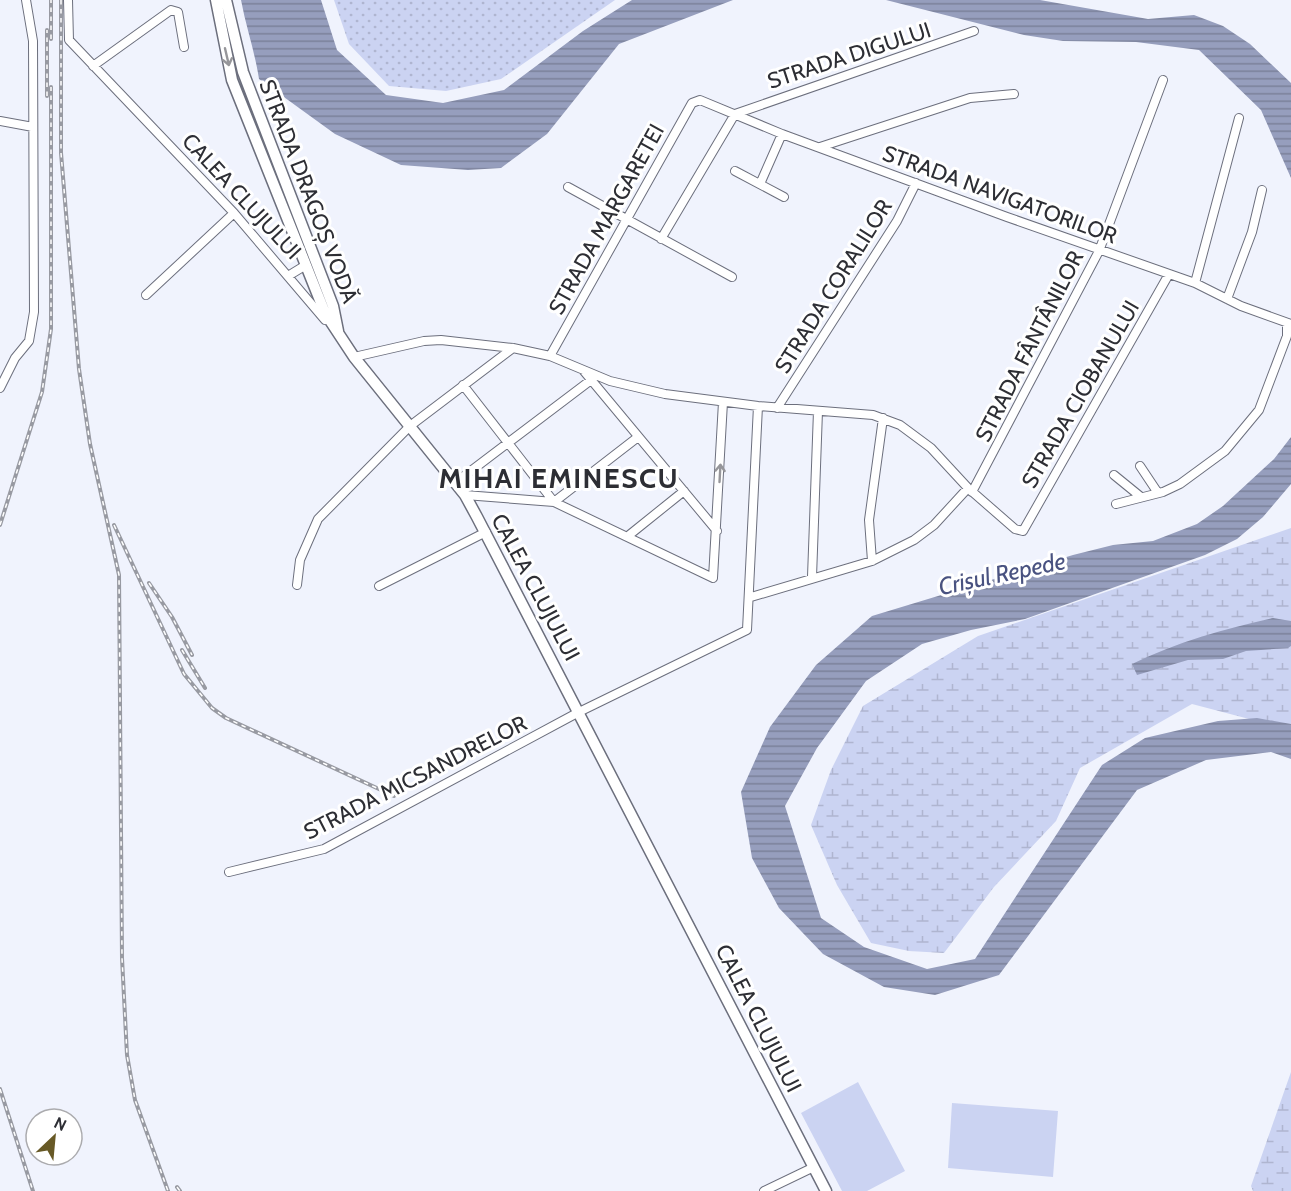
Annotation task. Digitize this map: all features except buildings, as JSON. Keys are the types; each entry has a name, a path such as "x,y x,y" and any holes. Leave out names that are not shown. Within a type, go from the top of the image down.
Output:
{"main road":[{"name":"STRADA DRAGOȘ VODĂ","path":"216,0 232,80 306,250 333,306 338,332"},
{"name":"STRADA DRAGOȘ VODĂ","path":"226,0 243,72 306,250 306,265 325,313 338,332"},
{"path":"306,265 312,264 315,267 326,300 333,306"},
{"name":"CALEA CLUJULUI","path":"338,332 354,357 465,495 826,1191"}],"street":[{"path":"0,388 4,372 29,341 34,312 33,41 26,0"},
{"name":"CALEA CLUJULUI","path":"68,0 69,40 234,213 338,332"},
{"path":"93,66 171,10 178,12 184,47"},
{"name":"STRADA DIGULUI","path":"735,114 974,31"},
{"name":"STRADA FÂNTÂNILOR","path":"751,597 872,561 914,540 970,490 1099,251 1163,80"},
{"path":"820,147 970,98 1014,94"},
{"name":"STRADA NAVIGATORILOR","path":"696,100 1099,251 1195,283 1227,299 1289,324"},
{"name":"STRADA MARGARETEI","path":"550,356 625,219 696,100"},
{"path":"661,239 735,114"},
{"path":"1195,283 1239,118"},
{"path":"0,121 33,127"},
{"path":"760,184 782,134"},
{"path":"735,171 784,197"},
{"name":"STRADA CORALILOR","path":"777,408 897,221 916,183"},
{"path":"568,187 732,277"},
{"path":"1227,299 1252,232 1262,190"},
{"path":"146,295 234,213"},
{"path":"288,276 306,265"},
{"name":"STRADA CIOBANULUI","path":"970,490 1015,529 1023,531 1169,274"},
{"path":"1116,504 1158,493 1180,484 1202,471 1225,451 1259,410 1287,336 1289,324"},
{"path":"354,357 424,340 441,339 513,348 550,356 610,381 640,389 758,406 861,413 900,425 931,448 970,490"},
{"path":"297,585 300,560 318,519 410,426 513,348"},
{"path":"581,368 717,531"},
{"path":"455,483 591,380"},
{"path":"463,385 554,502"},
{"path":"465,495 554,502 713,578 723,402"},
{"path":"751,597 758,406"},
{"path":"812,577 818,411"},
{"path":"872,561 869,520 883,418"},
{"path":"554,502 638,437"},
{"path":"1140,466 1158,493"},
{"path":"1114,475 1141,497"},
{"path":"628,536 684,491"},
{"path":"379,586 486,532"},
{"name":"STRADA MICSANDRELOR","path":"229,872 324,849 579,712 747,630 751,597"},
{"path":"764,1191 814,1167"}],"green space":[{"path":"334,0 615,0 501,79 446,91 389,86 349,44"},
{"path":"1291,528 1291,730 1192,704 1080,768 1056,821 994,887 944,953 909,951 871,943 837,885 811,825 831,770 863,706 978,636"},
{"path":"1291,1072 1291,1191 1253,1191 1251,1186"},
{"path":"858,1082 905,1171 867,1191 842,1191 801,1113"},
{"path":"952,1103 1058,1111 1053,1177 948,1168"}],"shaded area":[{"path":"241,0 321,0 337,50 386,95 443,103 504,90 583,31 632,0 733,0 619,44 547,134 501,168 468,170 401,165 335,134 259,79"},
{"path":"886,0 1040,0 1148,19 1194,15 1223,26 1250,44 1291,83 1291,178 1261,110 1199,50 1136,42 1063,41 1024,35"},
{"path":"1291,437 1291,484 1263,517 1237,539 1205,555 1025,619 971,630 922,644 866,681 817,748 785,806 821,918 864,947 927,969 975,959 1102,765 1145,738 1218,721 1257,718 1291,724 1291,759 1271,752 1206,760 1137,790 999,975 935,995 884,987 823,954 779,908 752,858 741,792 770,727 816,665 872,616 1073,555 1113,545 1153,541 1197,524 1223,506 1274,459"},
{"path":"1273,618 1291,621 1291,646 1288,648 1246,651 1223,659 1188,660 1137,675 1132,664 1201,637"}],"railway":[{"path":"51,0 51,39"},
{"path":"61,0 61,153 79,369 90,444 119,575 122,958 127,1055 135,1100 168,1191"},
{"path":"47,30 47,96"},
{"path":"0,525 42,392 51,329 51,87"},
{"path":"114,525 184,674 212,708 226,718 394,796"},
{"path":"149,583 172,617 192,655"},
{"path":"182,650 205,688"},
{"path":"0,1089 33,1191"},
{"path":"177,1187 180,1191"}],"district":[{"name":"MIHAI EMINESCU","path":"559,478"}],"water label":[{"name":"Crișul Repede","path":"1002,574"}]}
